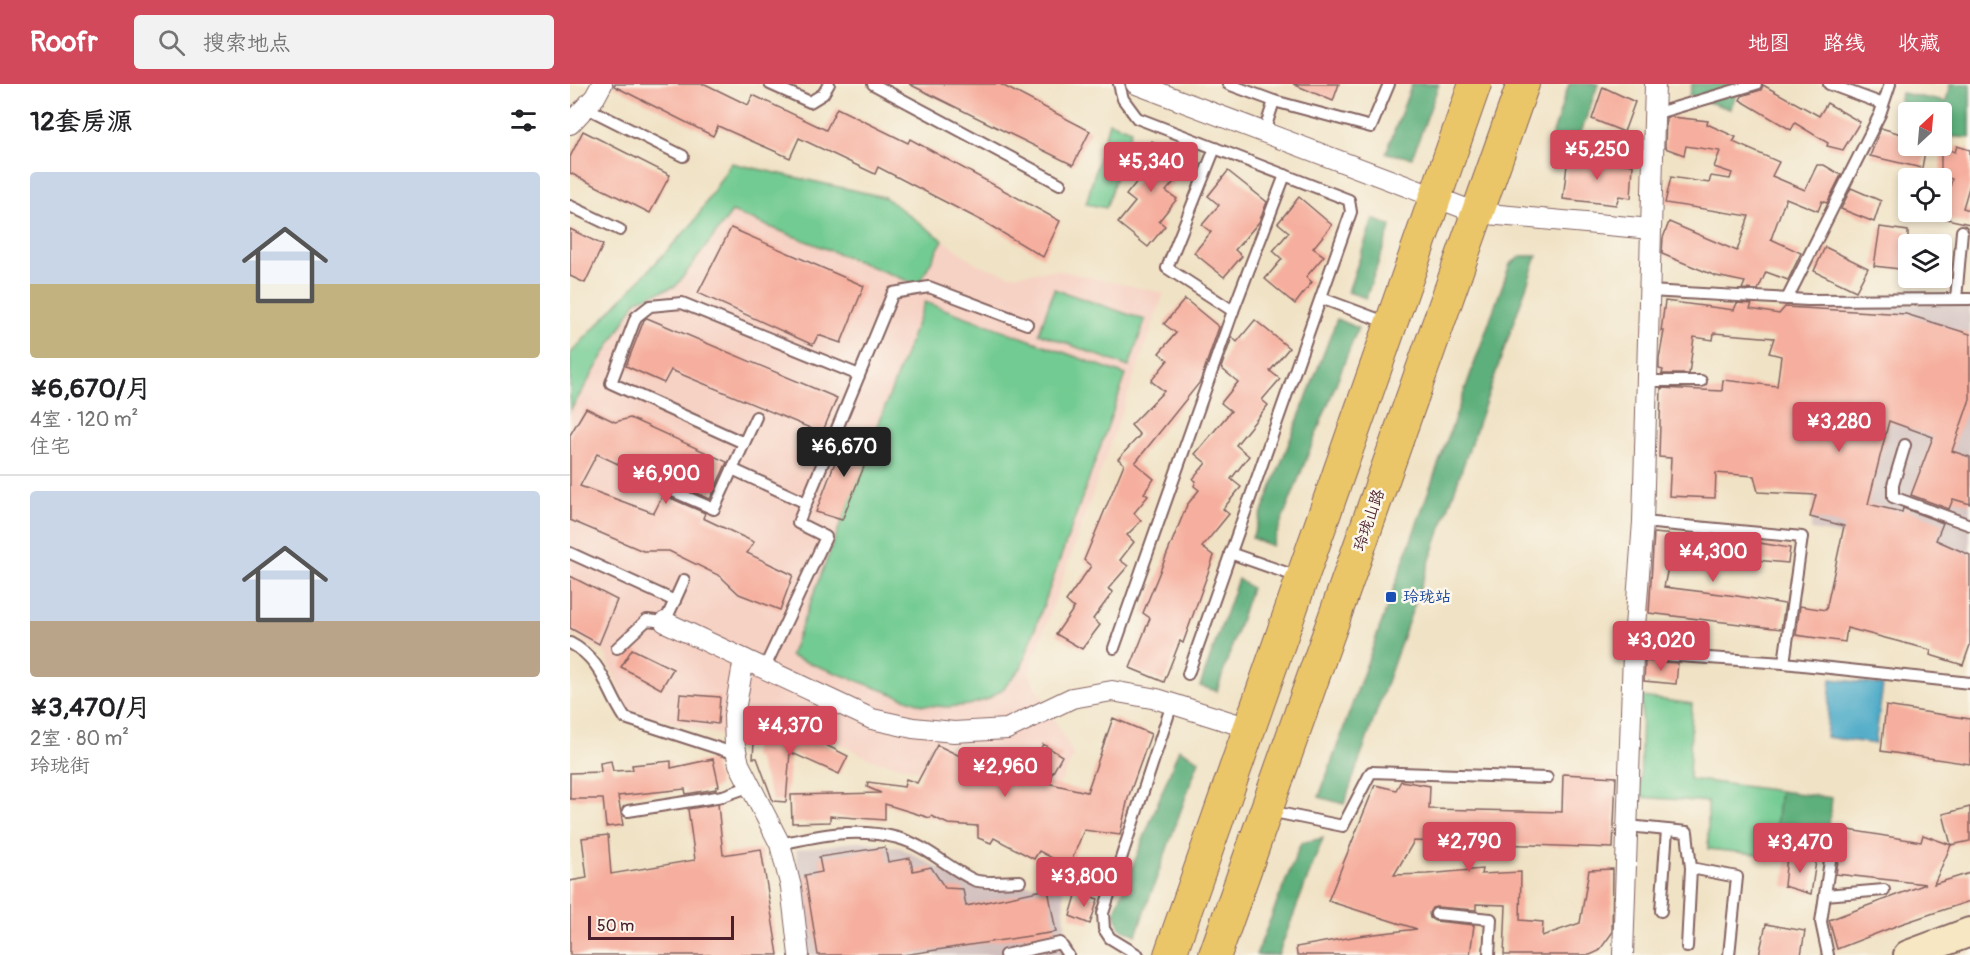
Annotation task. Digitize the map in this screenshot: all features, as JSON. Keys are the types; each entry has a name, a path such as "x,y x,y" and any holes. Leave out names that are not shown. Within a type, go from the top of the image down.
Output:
{"main road":[{"path":"1170,955 1475,84"},
{"name":"玲珑山路","path":"1215,955 1523,84"}],"street":[{"path":"570,124 602,84"},
{"path":"1136,84 1477,213 1651,229"},
{"path":"1623,955 1633,653 1643,522 1655,84"},
{"path":"665,622 872,719 913,728 954,732 1007,729 1071,698 1112,691 1157,699 1249,728"},
{"path":"744,659 734,716 736,754 780,844 791,887 799,955"},
{"path":"1908,955 1970,932"}],"lane":[{"path":"770,84 810,102 823,94 829,84"},
{"path":"873,84 1060,184"},
{"path":"1119,84 1123,99 1137,118 1349,200 1351,212 1188,674"},
{"path":"1228,84 1274,101 1371,127 1389,84"},
{"path":"1654,114 1756,84"},
{"path":"1829,84 1883,104"},
{"path":"1787,299 1883,104 1890,84"},
{"path":"1264,132 1274,101"},
{"path":"585,107 683,156"},
{"path":"1215,148 1167,268 1233,311"},
{"path":"1114,648 1233,311 1285,175"},
{"path":"570,206 620,230"},
{"path":"1956,299 1962,231"},
{"path":"764,669 826,537 798,523 893,293 929,287 1027,324"},
{"path":"1649,291 1787,299 1970,299"},
{"path":"1321,298 1391,324"},
{"path":"744,443 611,383 636,317 650,306 682,303 859,375"},
{"path":"1647,381 1701,381"},
{"path":"629,472 714,509 756,417"},
{"path":"1905,445 1893,484 1893,497 1970,525"},
{"path":"732,470 806,503"},
{"path":"1643,522 1802,537 1784,663"},
{"path":"570,553 675,601"},
{"path":"1230,553 1301,578"},
{"path":"616,648 647,620 665,622 684,580"},
{"path":"570,643 592,658 625,718 736,754"},
{"path":"1633,653 1784,663 1970,683"},
{"path":"1138,955 1110,938 1104,929 1103,913 1172,704"},
{"path":"1266,810 1343,826 1371,772 1547,778"},
{"path":"628,811 723,796 751,786"},
{"path":"1628,826 1687,832 1691,868 1687,947"},
{"path":"1661,911 1666,830"},
{"path":"780,844 832,833 862,832 899,839 918,847 976,881 1020,881"},
{"path":"1792,842 1832,847 1821,922 1827,955"},
{"path":"1691,868 1737,877 1729,955"},
{"path":"1825,895 1884,890"},
{"path":"1436,914 1491,919 1489,955"},
{"path":"1005,955 1060,943 1068,955"}],"shaded area":[{"path":"731,163 884,197 977,264 1010,275 1056,270 1164,293 1029,673 1074,756 1036,828 925,772 873,760 798,723 727,706 723,736 627,709 605,653 570,633 570,354 694,222"},
{"path":"1970,304 1970,593 1882,542 1811,530 1825,305"},
{"path":"860,841 901,848 972,886 1063,884 1066,955 807,955 796,850"}],"green space":[{"path":"1412,84 1439,84 1412,158 1386,153"},
{"path":"1569,84 1598,84 1577,144 1561,149 1549,145"},
{"path":"1692,84 1741,84 1730,109 1689,96"},
{"path":"1950,84 1970,84 1970,138 1952,137 1952,102 1946,102"},
{"path":"1901,93 1946,102 1899,102"},
{"path":"1109,122 1131,130 1106,208 1086,204"},
{"path":"731,163 884,197 943,240 918,285 732,212 676,286 637,300 570,411 570,354 694,222"},
{"path":"1373,219 1391,226 1366,298 1348,292"},
{"path":"1522,256 1537,256 1344,804 1319,797 1510,264"},
{"path":"1054,289 1145,320 1129,367 1039,333"},
{"path":"925,302 1126,375 1021,668 1004,688 988,699 969,705 948,707 923,705 790,656"},
{"path":"1337,319 1358,328 1272,546 1252,538"},
{"path":"1238,579 1251,588 1217,691 1200,686"},
{"path":"1642,697 1692,704 1689,779 1780,791 1774,856 1708,849 1708,802 1640,797"},
{"path":"1179,749 1199,760 1136,935 1119,927 1115,911"},
{"path":"1780,791 1832,798 1828,834 1776,827"},
{"path":"1323,838 1278,955 1256,955 1301,843"}],"water":[{"path":"1831,679 1883,685 1875,744 1826,737"}],"building":[{"path":"614,84 705,84 748,105 753,95 826,130 837,108 908,143 910,139 1060,221 1043,257 986,223 878,167 875,174 799,138 790,158 718,126 713,136"},
{"path":"909,84 1000,84 1090,131 1073,165"},
{"path":"1293,84 1339,84 1333,101"},
{"path":"1763,85 1819,116 1827,103 1860,122 1843,150 1827,146 1828,143 1795,123 1791,130 1740,100 1742,96 1761,90"},
{"path":"1603,87 1635,102 1624,132 1592,119"},
{"path":"1666,118 1708,121 1707,124 1736,137 1733,142 1779,162 1772,176 1805,190 1817,165 1824,165 1841,175 1827,203 1822,201 1818,211 1786,198 1771,239 1801,253 1788,280 1766,272 1758,290 1742,289 1745,282 1716,276 1662,254 1663,238 1669,222 1737,251 1749,216 1665,203 1671,177 1709,183 1711,176 1730,179 1732,173 1714,167 1720,151 1686,146 1684,155 1665,148"},
{"path":"1881,128 1898,133 1898,156 1924,156 1922,168 1870,156"},
{"path":"583,131 670,175 650,213 570,173 570,157"},
{"path":"1152,141 1186,168 1166,191 1177,199 1159,221 1165,226 1148,247 1118,223 1135,202 1126,195 1142,175 1131,166"},
{"path":"1957,146 1970,150 1970,184 1963,208 1970,210 1970,224 1952,220 1952,168 1941,168 1941,156 1952,156 1952,151 1955,152"},
{"path":"1568,156 1633,165 1631,198 1619,196 1616,205 1563,199"},
{"path":"1228,171 1267,202 1259,222 1235,250 1242,256 1224,277 1194,253 1211,232 1202,225 1219,205 1208,196"},
{"path":"1851,188 1881,201 1874,222 1841,209"},
{"path":"1299,197 1332,225 1313,248 1324,256 1306,277 1312,282 1295,304 1265,279 1282,259 1273,251 1289,232 1278,223"},
{"path":"1880,227 1908,231 1908,234 1898,234 1898,269 1874,266"},
{"path":"731,228 864,286 841,343 818,335 813,345 698,293"},
{"path":"570,229 603,245 585,283 570,276"},
{"path":"1825,247 1868,268 1856,291 1814,271"},
{"path":"1185,299 1219,327 1200,382 1135,463 1154,479 1144,493 1148,496 1134,513 1141,521 1127,535 1134,542 1120,560 1128,566 1108,589 1113,592 1093,619 1100,625 1082,649 1056,634 1074,608 1066,601 1091,566 1084,560 1124,464 1118,459 1140,435 1131,425 1164,391 1151,381 1168,360 1159,353 1176,333 1164,324"},
{"path":"1665,301 1734,310 1737,303 1752,304 1750,309 1779,314 1785,307 1906,314 1970,334 1970,399 1952,451 1970,457 1970,504 1953,499 1949,509 1911,495 1933,437 1889,421 1868,504 1902,512 1903,508 1943,523 1936,540 1970,555 1970,645 1963,665 1930,655 1931,650 1847,628 1845,642 1796,635 1800,606 1826,610 1844,526 1810,517 1816,495 1758,492 1754,476 1716,473 1715,498 1669,496 1671,458 1659,457 1661,388 1722,391 1723,380 1777,386 1781,356 1769,353 1774,338 1714,333 1713,340 1694,337 1689,374 1662,374 1663,370 1659,369 1659,359 1664,331 1661,331"},
{"path":"647,318 837,398 822,433 671,370 664,383 626,366 644,320"},
{"path":"1255,320 1289,348 1270,371 1280,379 1262,400 1268,405 1236,445 1249,456 1231,479 1241,487 1223,509 1229,514 1202,547 1214,556 1183,643 1180,641 1164,682 1130,668 1150,618 1143,613 1187,505 1199,490 1194,486 1196,481 1193,479 1206,463 1195,454 1231,411 1221,403 1238,382 1221,368 1232,337 1237,342"},
{"path":"586,408 615,422 630,418 727,462 710,499 669,481 671,478 622,456 618,464 597,454 580,486 654,513 663,495 705,513 703,518 754,542 747,553 793,575 780,610 739,594 720,576 669,551 643,551 570,520 570,435"},
{"path":"845,436 873,445 842,520 816,512"},
{"path":"1654,533 1753,542 1790,548 1788,563 1735,558 1734,560 1671,552 1664,587 1785,604 1781,629 1649,613"},
{"path":"570,576 617,600 599,644 570,628"},
{"path":"632,649 673,669 661,689 621,667"},
{"path":"1645,661 1678,663 1676,684 1644,681"},
{"path":"680,694 720,697 718,724 678,719"},
{"path":"1886,706 1970,719 1970,764 1881,751"},
{"path":"1113,718 1151,734 1128,798 1120,835 1084,830 1069,867 1039,851 1034,859 994,838 991,843 978,838 978,826 948,824 931,816 930,818 885,804 885,820 830,816 830,822 792,823 791,795 881,793 867,787 868,782 904,787 906,779 917,783 937,745 1021,785 1043,744 1062,756 1047,783 1087,792"},
{"path":"755,728 802,733 848,756 839,774 790,752 786,802 773,801 757,758 753,758"},
{"path":"713,759 719,786 716,789 686,794 685,789 618,796 623,825 606,827 603,799 570,799 570,773 601,772 600,763 611,761 613,771 633,770 632,765 671,761 671,768"},
{"path":"1563,774 1616,777 1613,848 1414,841 1394,875 1482,869 1481,874 1521,872 1520,920 1543,922 1542,936 1580,923 1589,870 1613,869 1612,933 1599,951 1590,955 1504,955 1506,905 1476,904 1476,910 1436,907 1432,908 1429,913 1430,918 1435,921 1474,925 1470,955 1297,955 1296,947 1417,929 1328,901 1375,785 1396,790 1401,781 1430,786 1429,809 1562,812"},
{"path":"718,804 723,855 761,849 778,955 570,955 570,881 587,878 582,838 608,835 611,874 695,860 688,809"},
{"path":"1970,807 1970,841 1951,845 1943,814"},
{"path":"1843,829 1921,842 1923,835 1951,845 1934,884 1970,873 1970,901 1837,949 1829,920 1926,884 1836,874"},
{"path":"885,847 888,862 910,858 913,871 931,867 945,888 963,889 966,906 1048,889 1056,932 903,955 818,955 805,875 822,872 819,857"},
{"path":"1787,856 1816,861 1811,894 1784,886"},
{"path":"1077,892 1098,899 1090,924 1070,916"},
{"path":"1766,924 1805,931 1801,955 1759,955"}],"place":[{"name":"玲珑站","path":"1391,597"}]}
